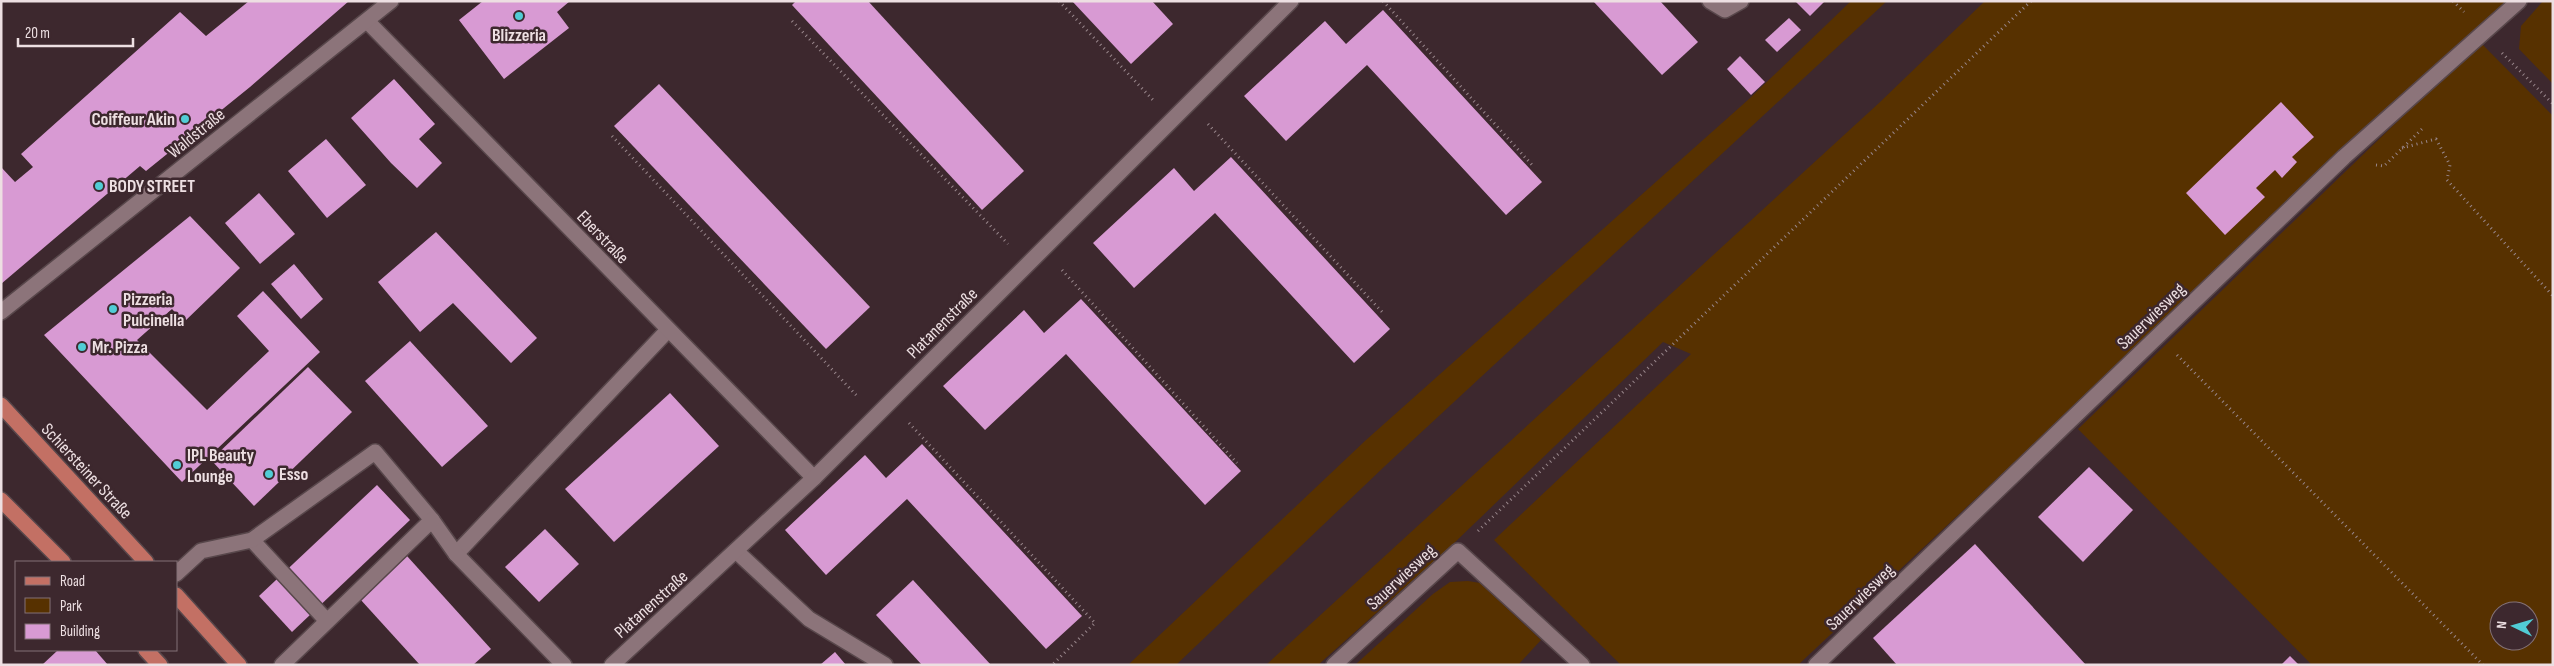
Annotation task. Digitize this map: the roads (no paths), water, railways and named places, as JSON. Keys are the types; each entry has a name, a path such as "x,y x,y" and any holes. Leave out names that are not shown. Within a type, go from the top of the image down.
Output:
{"main road":[{"name":"Schiersteiner Straße","path":"1,405 145,561"},
{"path":"1,500 62,561"},
{"path":"178,597 239,665"},
{"path":"147,651 160,665"}],"street":[{"name":"Waldstraße","path":"1,312 391,1"},
{"name":"Platanenstraße","path":"612,665 814,478 1291,1"},
{"path":"1710,1 1725,10 1742,1"},
{"name":"Sauerwiesweg","path":"1816,665 2344,157 2519,1"},
{"name":"Eberstraße","path":"367,21 814,478"},
{"path":"456,554 668,330"},
{"path":"178,572 201,551 252,540 375,452 432,520 456,554 564,665"},
{"path":"282,665 432,520"},
{"path":"252,540 327,621"},
{"name":"Sauerwiesweg","path":"1334,665 1458,550 1582,665"},
{"path":"736,551 809,619 885,665"}],"place":[{"name":"Blizzeria","path":"519,16"},
{"name":"Coiffeur Akin","path":"185,119"},
{"name":"BODY STREET","path":"99,186"},
{"name":"Pizzeria Pulcinella","path":"113,309"},
{"name":"Mr. Pizza","path":"82,347"},
{"name":"IPL Beauty Lounge","path":"177,465"},
{"name":"Esso","path":"269,474"}]}
